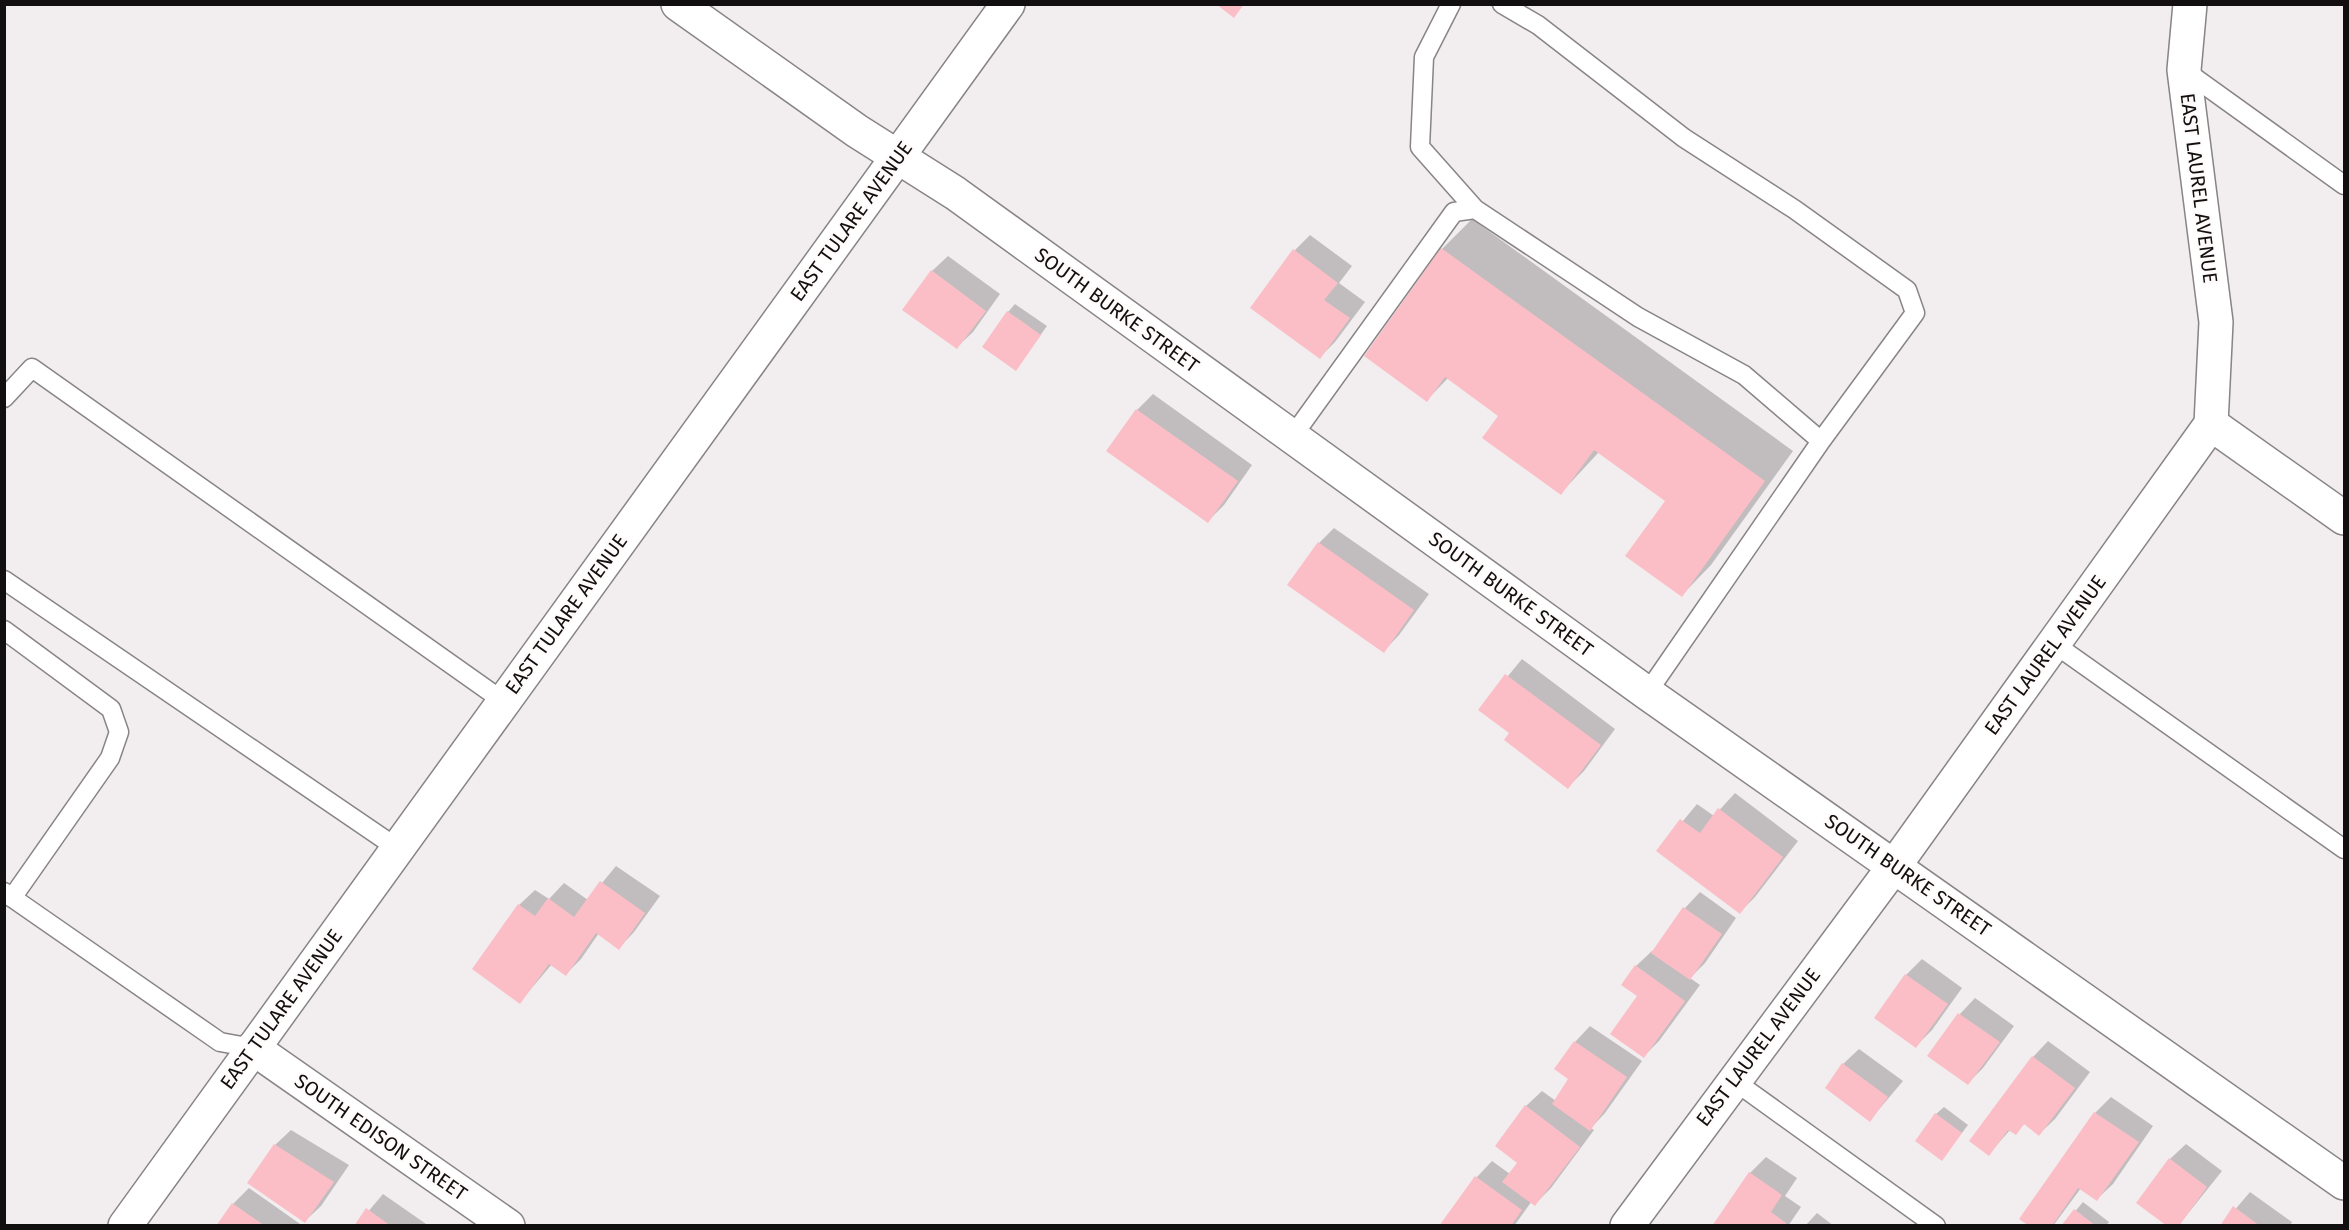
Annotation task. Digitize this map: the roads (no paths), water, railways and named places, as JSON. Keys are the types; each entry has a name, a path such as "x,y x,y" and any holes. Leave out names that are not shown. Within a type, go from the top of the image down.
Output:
{"street":[{"name":"SOUTH BURKE STREET","path":"678,4 857,132 955,193 1647,693 2344,1183"},
{"name":"EAST TULARE AVENUE","path":"125,1226 1008,4"},
{"name":"EAST LAUREL AVENUE","path":"1627,1226 1894,865 2211,424 2216,322 2184,70 2190,4"},
{"path":"2211,424 2344,518"},
{"name":"SOUTH EDISON STREET","path":"253,1048 508,1226"}],"lane":[{"path":"1451,4 1424,57 1420,147 1475,209 1638,317 1744,375 1821,441"},
{"path":"1502,4 1538,25 1684,138 1794,209 1907,290 1915,313 1821,441 1647,693"},
{"path":"2184,70 2344,185"},
{"path":"1292,437 1454,212 1475,209"},
{"path":"4,398 32,368 503,701"},
{"path":"4,580 397,848"},
{"path":"4,630 111,709 119,732 110,758 8,895 220,1042 253,1048"},
{"path":"2053,643 2344,849"},
{"path":"1733,1080 1936,1226"}]}
